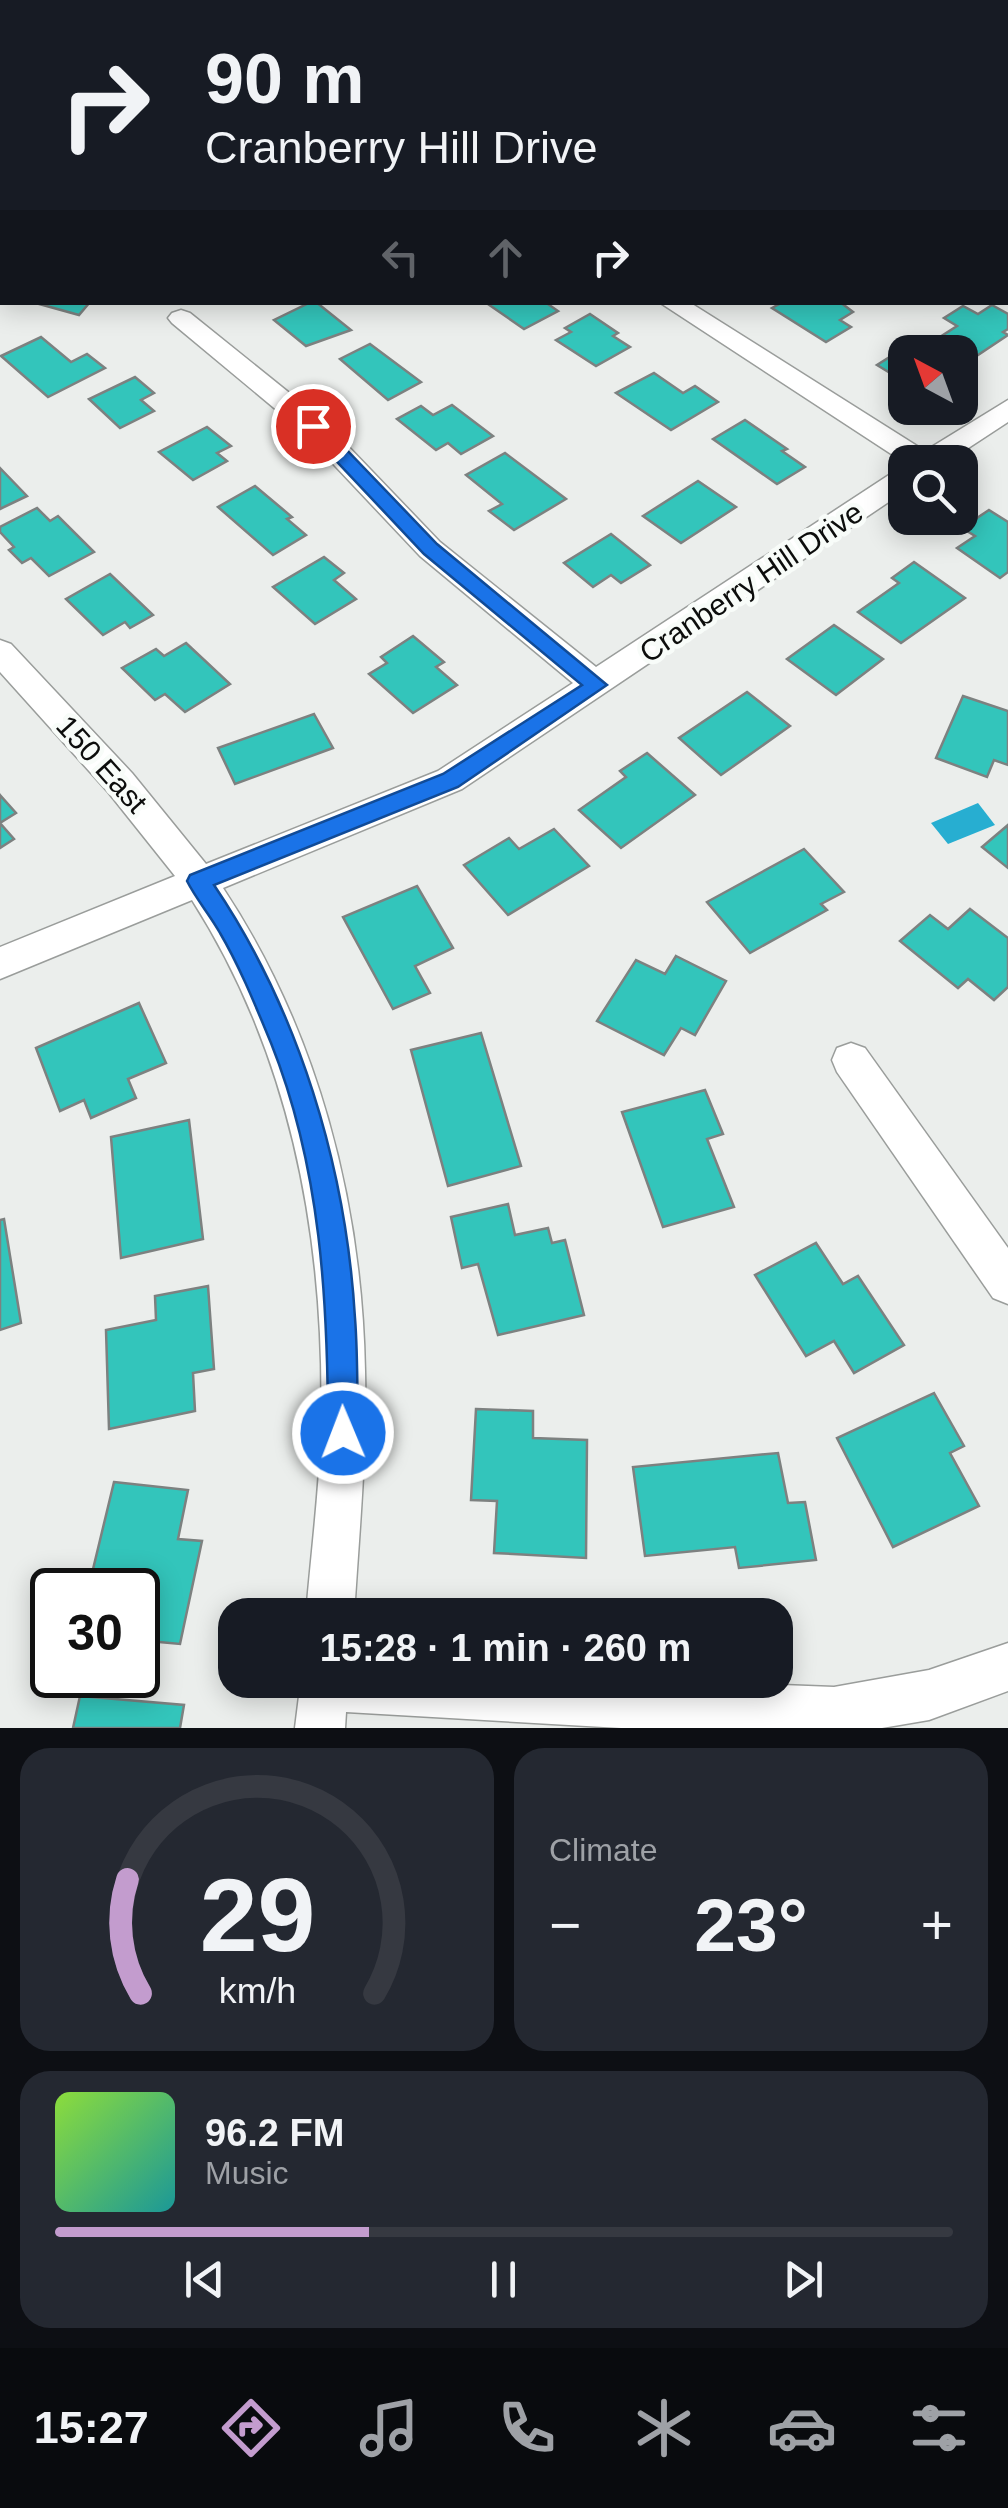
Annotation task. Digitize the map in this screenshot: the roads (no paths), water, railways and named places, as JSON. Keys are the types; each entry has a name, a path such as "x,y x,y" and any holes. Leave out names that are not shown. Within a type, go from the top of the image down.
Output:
{"street":[{"path":"676,305 899,445"},
{"path":"181,318 313,426 430,549 597,685"},
{"path":"952,445 1008,409"},
{"name":"Cranberry Hill Drive","path":"0,963 450,780 888,489"},
{"name":"150 East","path":"0,652 156,823 198,881 229,927 284,1045 309,1120 330,1211 342,1317 343,1433 331,1598"},
{"path":"851,1060 1008,1284"},
{"path":"323,1698 834,1712 929,1695 1008,1667"}],"water":[{"path":"978,803 995,825 948,844 931,823"}]}
